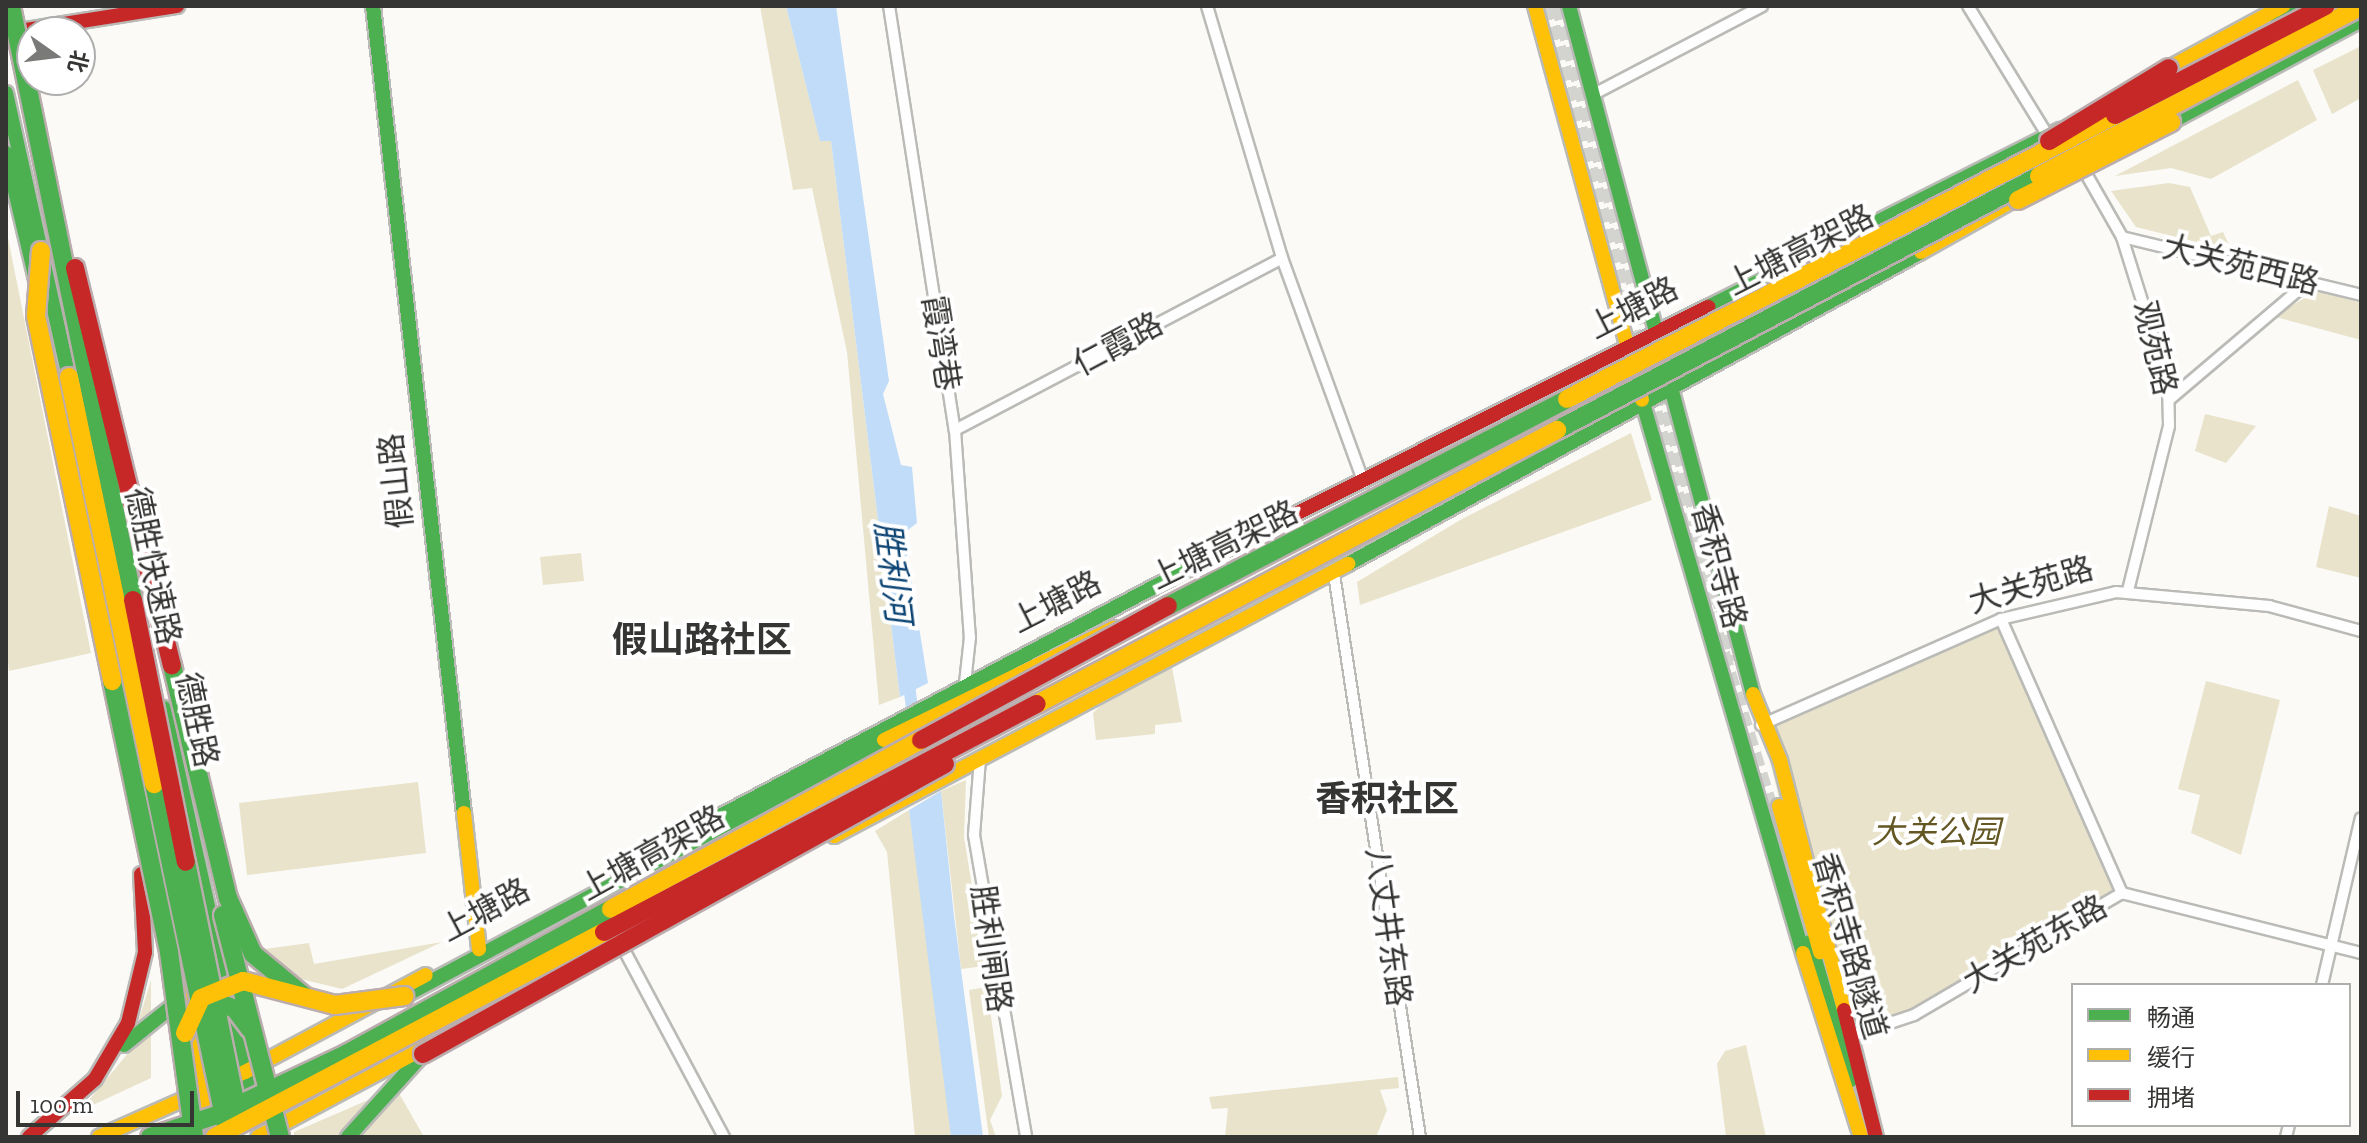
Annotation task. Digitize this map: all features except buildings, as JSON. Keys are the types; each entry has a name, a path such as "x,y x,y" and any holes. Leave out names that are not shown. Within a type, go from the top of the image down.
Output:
{"main road":[{"path":"19,6 15,28 177,6"},
{"name":"假山路","path":"373,6 479,949"},
{"name":"香积寺路","path":"1535,6 1734,736 1859,1099 1876,1137"},
{"name":"香积寺路","path":"1569,6 1761,725 1780,760 1854,1035 1861,1137"},
{"path":"1919,223 2146,80 2283,6"},
{"name":"上塘路","path":"99,1137 245,1072 479,949 965,683 1364,483 1656,328 2305,6"},
{"name":"上塘高架路","path":"150,1137 217,1115 346,1054 1154,613 1919,223 2325,6"},
{"name":"上塘高架路","path":"214,1137 2361,6"},
{"path":"1880,260 2063,180 2361,17"},
{"path":"258,1137 1334,574 1644,408 2080,163 2361,17"},
{"name":"德胜快速路","path":"6,93 228,1137"},
{"name":"德胜快速路","path":"34,96 82,374 243,1137"},
{"name":"德胜路","path":"38,96 258,1137"},
{"name":"德胜路","path":"6,153 214,1137"},
{"path":"51,192 280,1137"},
{"path":"41,251 36,316 169,952 180,1063 194,1137"},
{"path":"80,524 95,654 146,928 135,1000 95,1079"},
{"path":"135,537 157,600 238,929 269,974 304,996"},
{"path":"180,1063 193,1008 218,987 254,982 335,1005 404,996 867,748 1076,643 1154,613"},
{"path":"348,1137 366,1112 423,1054 477,1019 880,806 1150,643"},
{"name":"大关苑路","path":"1734,736 1761,725"},
{"name":"香积寺路隧道","path":"1775,806 1859,1099"},
{"path":"29,1137 95,1079 147,1020 194,997 235,1009 262,1053"},
{"path":"355,1137 366,1112"}],"street":[{"name":"霞湾巷","path":"889,6 955,430 970,637 965,683"},
{"path":"1207,6 1282,258 1364,483"},
{"path":"1592,95 1762,6"},
{"path":"1968,6 2048,136"},
{"name":"观苑路","path":"2080,163 2122,237 2170,399 2128,591"},
{"name":"大关苑西路","path":"2122,237 2361,295"},
{"name":"仁霞路","path":"955,430 1282,258"},
{"path":"2170,399 2309,281"},
{"name":"八丈井东路","path":"1334,574 1420,1137"},
{"name":"大关苑路","path":"1761,725 2001,619 2128,591 2269,606 2361,631"},
{"path":"2001,619 2122,893"},
{"name":"胜利闸路","path":"980,759 974,835 1026,1137"},
{"path":"2322,983 2361,818"},
{"name":"大关苑东路","path":"1854,1035 1914,1015 2122,893 2361,953"},
{"path":"622,946 724,1137"}],"green space":[{"path":"760,6 786,6 820,140 831,141 900,697 879,705 847,352 812,188 793,190"},
{"path":"2361,46 2361,98 2332,114 2313,70"},
{"path":"2298,80 2317,120 2211,179 2171,168 2115,176"},
{"path":"2169,183 2190,187 2211,236 2223,232 2232,251 2136,227 2111,191"},
{"path":"6,228 91,653 9,671 6,643"},
{"path":"2318,291 2361,303 2361,340 2272,316"},
{"path":"2205,414 2256,426 2226,463 2195,451"},
{"path":"1631,433 1652,500 1360,605 1357,582 1462,519"},
{"path":"2329,506 2361,516 2361,578 2316,567"},
{"path":"581,553 584,581 543,585 540,557"},
{"name":"大关公园","path":"2001,619 2122,893 1841,1049 1761,725"},
{"path":"1172,667 1182,722 1155,725 1155,734 1096,740 1093,713 1100,706"},
{"path":"2206,681 2280,700 2241,855 2191,833 2200,795 2178,789"},
{"path":"966,780 964,837 985,966 961,969 941,791"},
{"path":"418,782 426,853 247,875 239,803"},
{"path":"909,810 935,980 951,1137 915,1137 887,852 875,831"},
{"path":"442,942 342,989 284,975 265,949 309,943 314,964"},
{"path":"151,980 151,1078 80,1111 129,1052"},
{"path":"987,987 1002,1096 990,1120 996,1137 989,1137 969,990"},
{"path":"1746,1045 1766,1137 1726,1137 1717,1064 1725,1051"},
{"path":"1398,1077 1399,1088 1380,1090 1387,1110 1376,1137 1225,1137 1228,1108 1212,1109 1209,1097"},
{"path":"396,1088 424,1137 294,1137 294,1132"}],"water":[{"path":"786,6 836,6 889,381 883,394 901,465 912,467 917,523 904,533 928,683 900,697 831,141 820,141"},
{"path":"941,791 983,1137 951,1137 909,810"}],"waterway":[{"name":"胜利河","path":"908,676 913,717"}],"tunnel":[{"path":"1548,6 1698,573 1771,807"},
{"path":"1558,6 1735,660"}],"traffic: fast":[{"path":"11,6 133,600"},
{"path":"373,6 464,813"},
{"path":"1569,6 1753,694"},
{"path":"2278,21 2305,6"},
{"path":"2171,122 2361,20"},
{"path":"6,93 69,377"},
{"path":"1708,307 2060,130"},
{"path":"6,153 36,280"},
{"path":"1557,430 2039,176"},
{"path":"1348,564 1921,252"},
{"path":"1168,606 1567,399"},
{"path":"1642,400 1803,953"},
{"path":"707,823 1224,550"},
{"path":"172,665 228,898 253,954 304,996"},
{"path":"112,681 169,952 194,1137"},
{"path":"164,708 253,1111"},
{"path":"404,996 884,740"},
{"path":"154,784 225,1122"},
{"path":"186,862 238,1115"},
{"path":"150,1137 217,1115 346,1054 611,909"},
{"path":"223,915 280,1137"},
{"path":"1810,942 1850,1080"},
{"path":"204,997 235,1009 250,1029"},
{"path":"124,1045 180,1000"},
{"path":"348,1137 423,1054"}],"traffic: slow":[{"path":"1535,6 1642,400"},
{"path":"2169,68 2283,6"},
{"path":"2039,176 2361,6"},
{"path":"1567,399 2115,115"},
{"path":"2018,200 2171,122"},
{"path":"1921,252 2028,192"},
{"path":"41,251 36,316 112,681"},
{"path":"69,377 154,784"},
{"path":"1037,704 1557,430"},
{"path":"94,549 212,1137"},
{"path":"834,836 1348,564"},
{"path":"884,740 1114,628"},
{"path":"1753,694 1780,760 1844,1010"},
{"path":"611,909 921,740"},
{"path":"1779,806 1820,952"},
{"path":"464,813 479,949"},
{"path":"215,1137 604,932"},
{"path":"1803,953 1861,1137"},
{"path":"99,1137 245,1072 426,975"},
{"path":"185,1033 201,998 243,981 335,1005 404,996"},
{"path":"258,1137 426,1047"}],"traffic: jam":[{"path":"96,19 177,6"},
{"path":"2115,115 2325,6"},
{"path":"2049,141 2169,68"},
{"path":"75,268 172,665"},
{"path":"1224,550 1708,307"},
{"path":"133,600 186,862"},
{"path":"921,740 1168,606"},
{"path":"604,932 1037,704"},
{"path":"423,1054 945,764"},
{"path":"29,1137 95,1079 128,1023 145,952 141,874"},
{"path":"1844,1010 1876,1137"}],"district":[{"name":"假山路社区","path":"702,640"},
{"name":"香积社区","path":"1387,799"}]}
